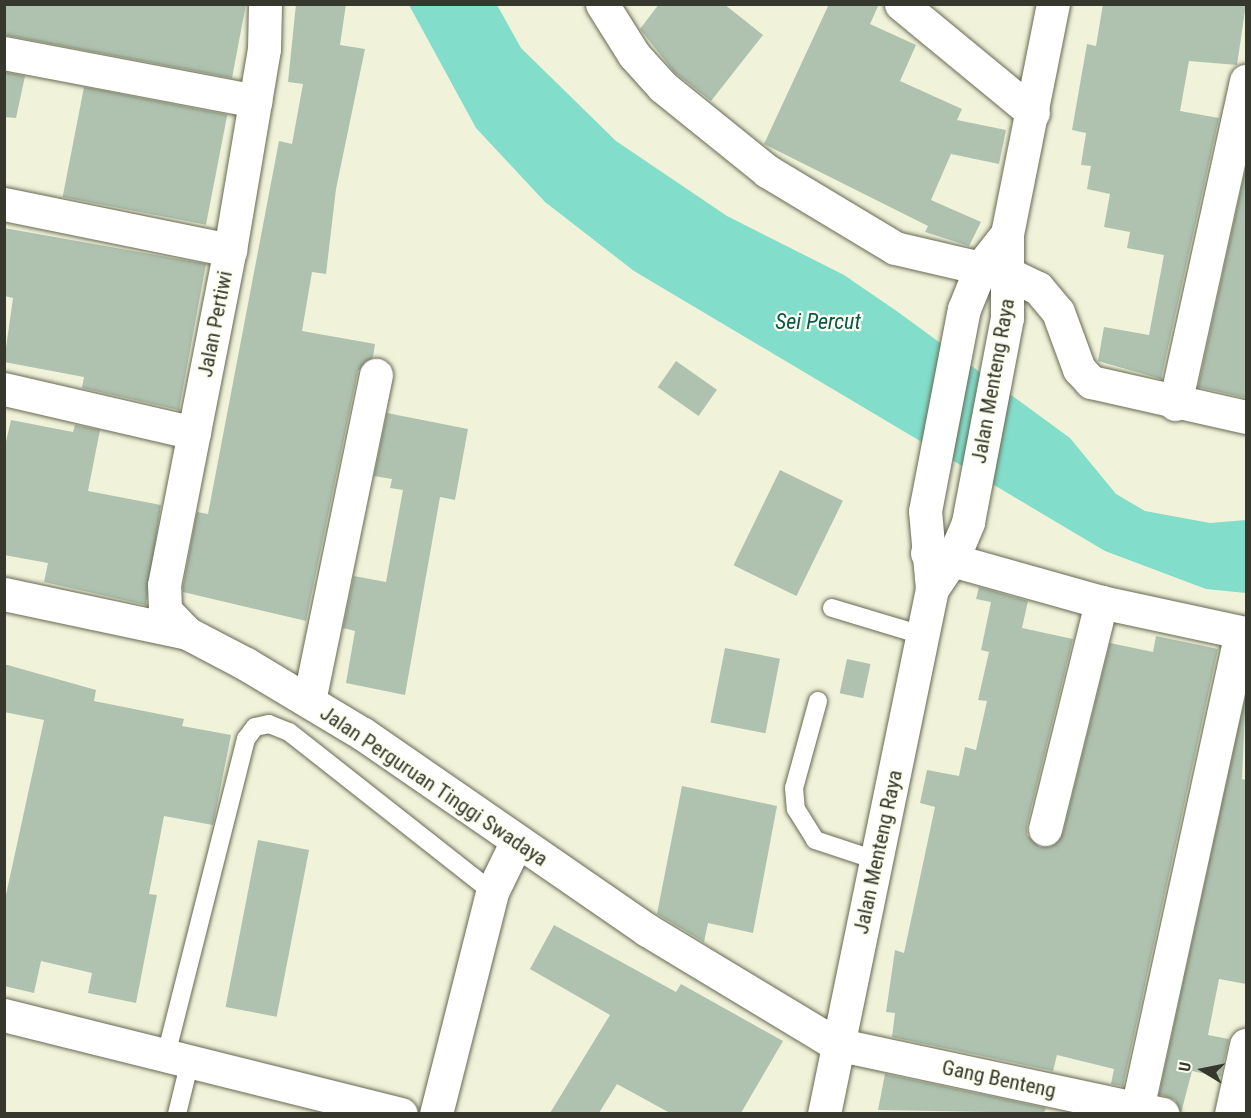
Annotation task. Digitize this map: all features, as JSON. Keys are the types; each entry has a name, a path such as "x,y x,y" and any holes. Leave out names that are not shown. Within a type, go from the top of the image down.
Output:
{"street":[{"name":"Jalan Pertiwi","path":"187,633 165,610 162,595 230,250 255,101 266,4"},
{"path":"602,4 634,56 663,87 767,171 895,248 996,271 1052,302 1079,369 1091,382 1175,404 1246,417"},
{"path":"901,4 1033,113"},
{"name":"Jalan Menteng Raya","path":"940,556 925,511 964,309 996,271 1007,234 1053,4"},
{"path":"4,53 255,101"},
{"path":"1175,404 1246,81"},
{"path":"4,204 230,250"},
{"name":"Jalan Menteng Raya","path":"824,1113 836,1044 878,861 922,635 940,556 968,522 1007,318 996,271"},
{"path":"309,701 376,375"},
{"path":"4,389 194,433"},
{"path":"940,556 1101,602 1243,634 1150,1111"},
{"name":"Jalan Perguruan Tinggi Swadaya","path":"4,594 187,633 309,701 516,843 836,1044"},
{"path":"1045,829 1101,602"},
{"path":"436,1113 492,892 516,843"},
{"path":"4,1015 401,1113"},
{"name":"Gang Benteng","path":"836,1044 1150,1111"},
{"path":"1231,1113 1246,1045"}],"lane":[{"path":"832,608 922,635"},
{"path":"818,701 794,788 796,809 815,840 878,861"},
{"path":"177,1113 178,1058 246,739 255,727 269,724 289,732 492,892"}],"water":[{"name":"Sei Percut","path":"409,5 497,5 521,48 616,141 727,216 844,275 898,312 1070,438 1116,494 1145,511 1210,523 1246,520 1246,593 1206,589 1105,551 634,271 545,202 476,128"}],"building":[{"path":"4,4 246,4 232,78 4,35"},
{"path":"296,4 346,4 340,45 365,49 336,189 326,274 312,272 302,331 375,344 373,357 358,371 306,621 183,592 197,512 208,514 279,141 292,144 303,84 288,82"},
{"path":"659,4 724,4 763,35 711,101 674,72 640,29"},
{"path":"829,4 879,4 870,24 916,45 900,81 962,109 957,120 1006,130 999,164 951,154 931,200 981,222 969,246 925,232 928,226 764,144"},
{"path":"1103,4 1246,4 1237,65 1189,61 1180,111 1219,118 1161,379 1098,361 1104,327 1149,335 1164,255 1127,248 1130,232 1104,227 1110,194 1087,189 1091,166 1081,165 1086,133 1072,130 1087,44 1096,46"},
{"path":"4,72 25,76 16,118 4,117"},
{"path":"84,87 227,115 206,225 63,197"},
{"path":"1246,166 1246,398 1198,387"},
{"path":"4,228 206,264 179,410 82,388 84,377 4,362 13,298 4,296"},
{"path":"676,361 717,390 699,416 658,387"},
{"path":"387,413 468,429 455,500 440,497 405,695 346,683 355,631 343,628 354,576 386,582 403,490 390,488 392,479 374,476"},
{"path":"11,420 73,432 75,425 100,430 88,491 161,505 146,605 44,582 48,563 4,555 4,450"},
{"path":"780,470 843,501 796,596 734,565"},
{"path":"979,587 1028,601 1022,628 1073,639 1027,825 1027,835 1040,847 1051,847 1063,833 1110,643 1153,652 1156,636 1218,649 1123,1086 1111,1084 1114,1069 1057,1055 1053,1071 892,1037 895,1013 886,1012 895,950 904,953 935,807 920,803 927,770 959,776 965,747 976,750 987,701 978,700 989,652 981,650 991,602 976,599"},
{"path":"725,648 780,659 765,733 710,723"},
{"path":"847,659 870,664 863,698 840,693"},
{"path":"4,664 96,690 94,701 184,719 182,726 231,735 213,825 164,816 149,894 157,895 136,1003 88,993 92,973 41,961 34,993 4,986 4,904 44,720 4,712"},
{"path":"1246,693 1242,779 1246,780 1246,984 1219,979 1208,1035 1229,1039 1220,1077 1192,1071 1181,1113 1175,1100 1159,1094"},
{"path":"682,786 777,806 753,933 708,923 704,942 657,914"},
{"path":"258,840 309,850 277,1017 226,1007"},
{"path":"554,925 676,992 681,984 783,1041 741,1113 670,1113 617,1084 599,1113 550,1113 610,1015 530,969"},
{"path":"885,1074 1046,1108 1044,1113 878,1110"}]}
